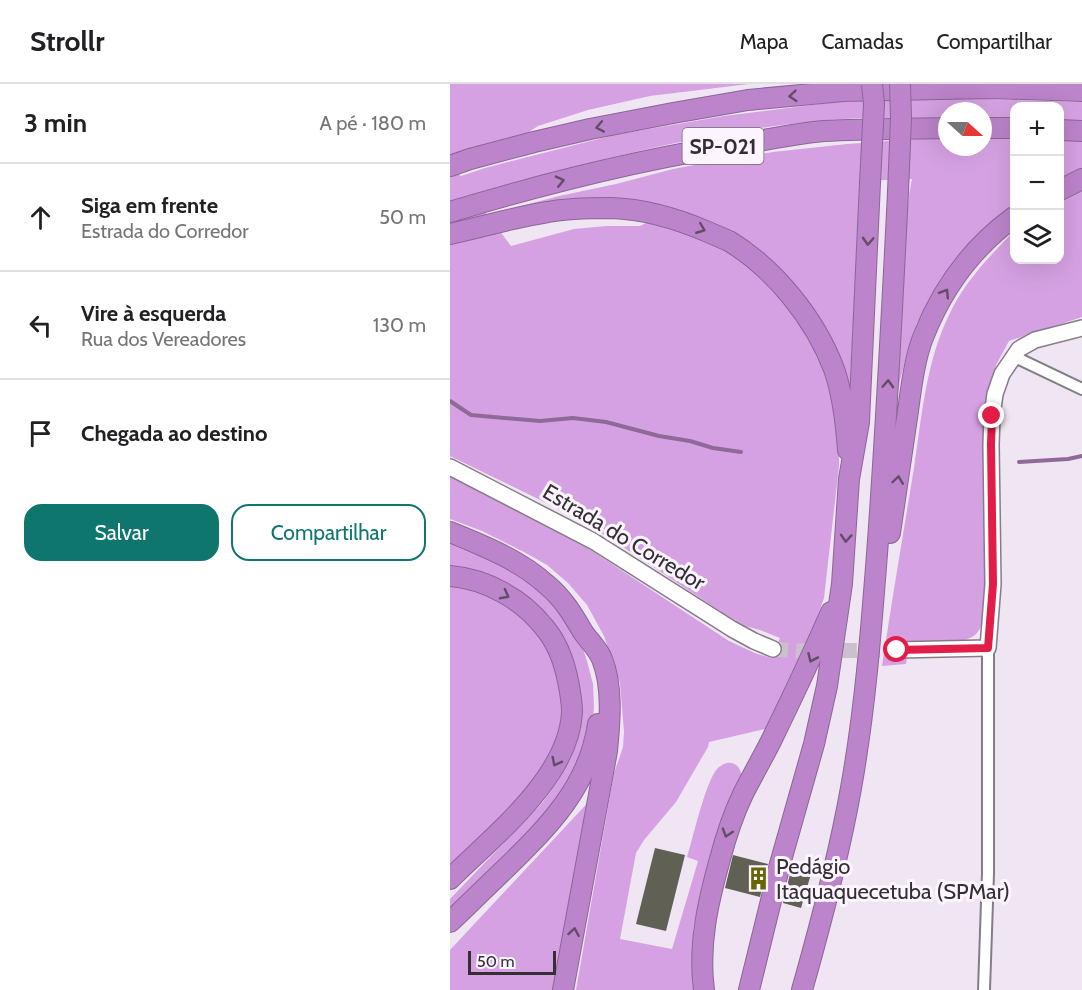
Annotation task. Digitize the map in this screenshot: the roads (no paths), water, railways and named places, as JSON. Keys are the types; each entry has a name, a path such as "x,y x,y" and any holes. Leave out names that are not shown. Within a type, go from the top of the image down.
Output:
{"highway":[{"path":"749,990 777,873 814,744 827,686 842,584 849,479 859,422 874,104 872,84"},
{"path":"804,990 852,786 868,662 885,443 898,192 900,84"},
{"path":"964,84 990,88"},
{"name":"SP-021","path":"450,166 590,129 748,100 843,91 990,88 1082,91"},
{"name":"SP-021","path":"450,212 503,196 620,167 716,147 822,132 938,128"},
{"path":"992,128 1010,128"},
{"path":"1064,130 1082,131"},
{"path":"1064,188 1082,179"},
{"path":"450,234 548,212 577,208 613,208 670,218 728,241 775,279 796,302 810,321 822,344 834,369 842,397 849,479"},
{"path":"868,662 878,627 913,380 922,337 960,268 1010,221"},
{"path":"450,532 494,550 529,570 548,585 574,616 601,657 607,675 609,699 607,751 563,990"},
{"path":"450,576 470,579 497,590 523,605 537,618 557,646 565,668 572,713 567,735 548,778 525,805 450,879"},
{"path":"704,990 702,950 704,923 729,825 809,663 842,584"},
{"path":"450,922 536,839 573,794 582,775 593,749 598,725 599,701 596,670 584,633"}],"street":[{"path":"984,990 988,873 988,648 993,584 991,444 995,394 1002,374 1019,349 1028,343 1082,328"},
{"path":"1013,356 1082,389"},
{"name":"Estrada do Corredor","path":"450,466 593,541 732,629 773,649"},
{"path":"897,650 988,648"}],"waterway":[{"path":"450,401 471,415 540,421 573,418 606,422 659,436 741,452"},
{"path":"1019,462 1082,456"}],"tunnel":[{"path":"773,649 797,651 897,650"}],"place":[{"name":"Pedágio Itaquaquecetuba (SPMar)","path":"758,879"}]}
